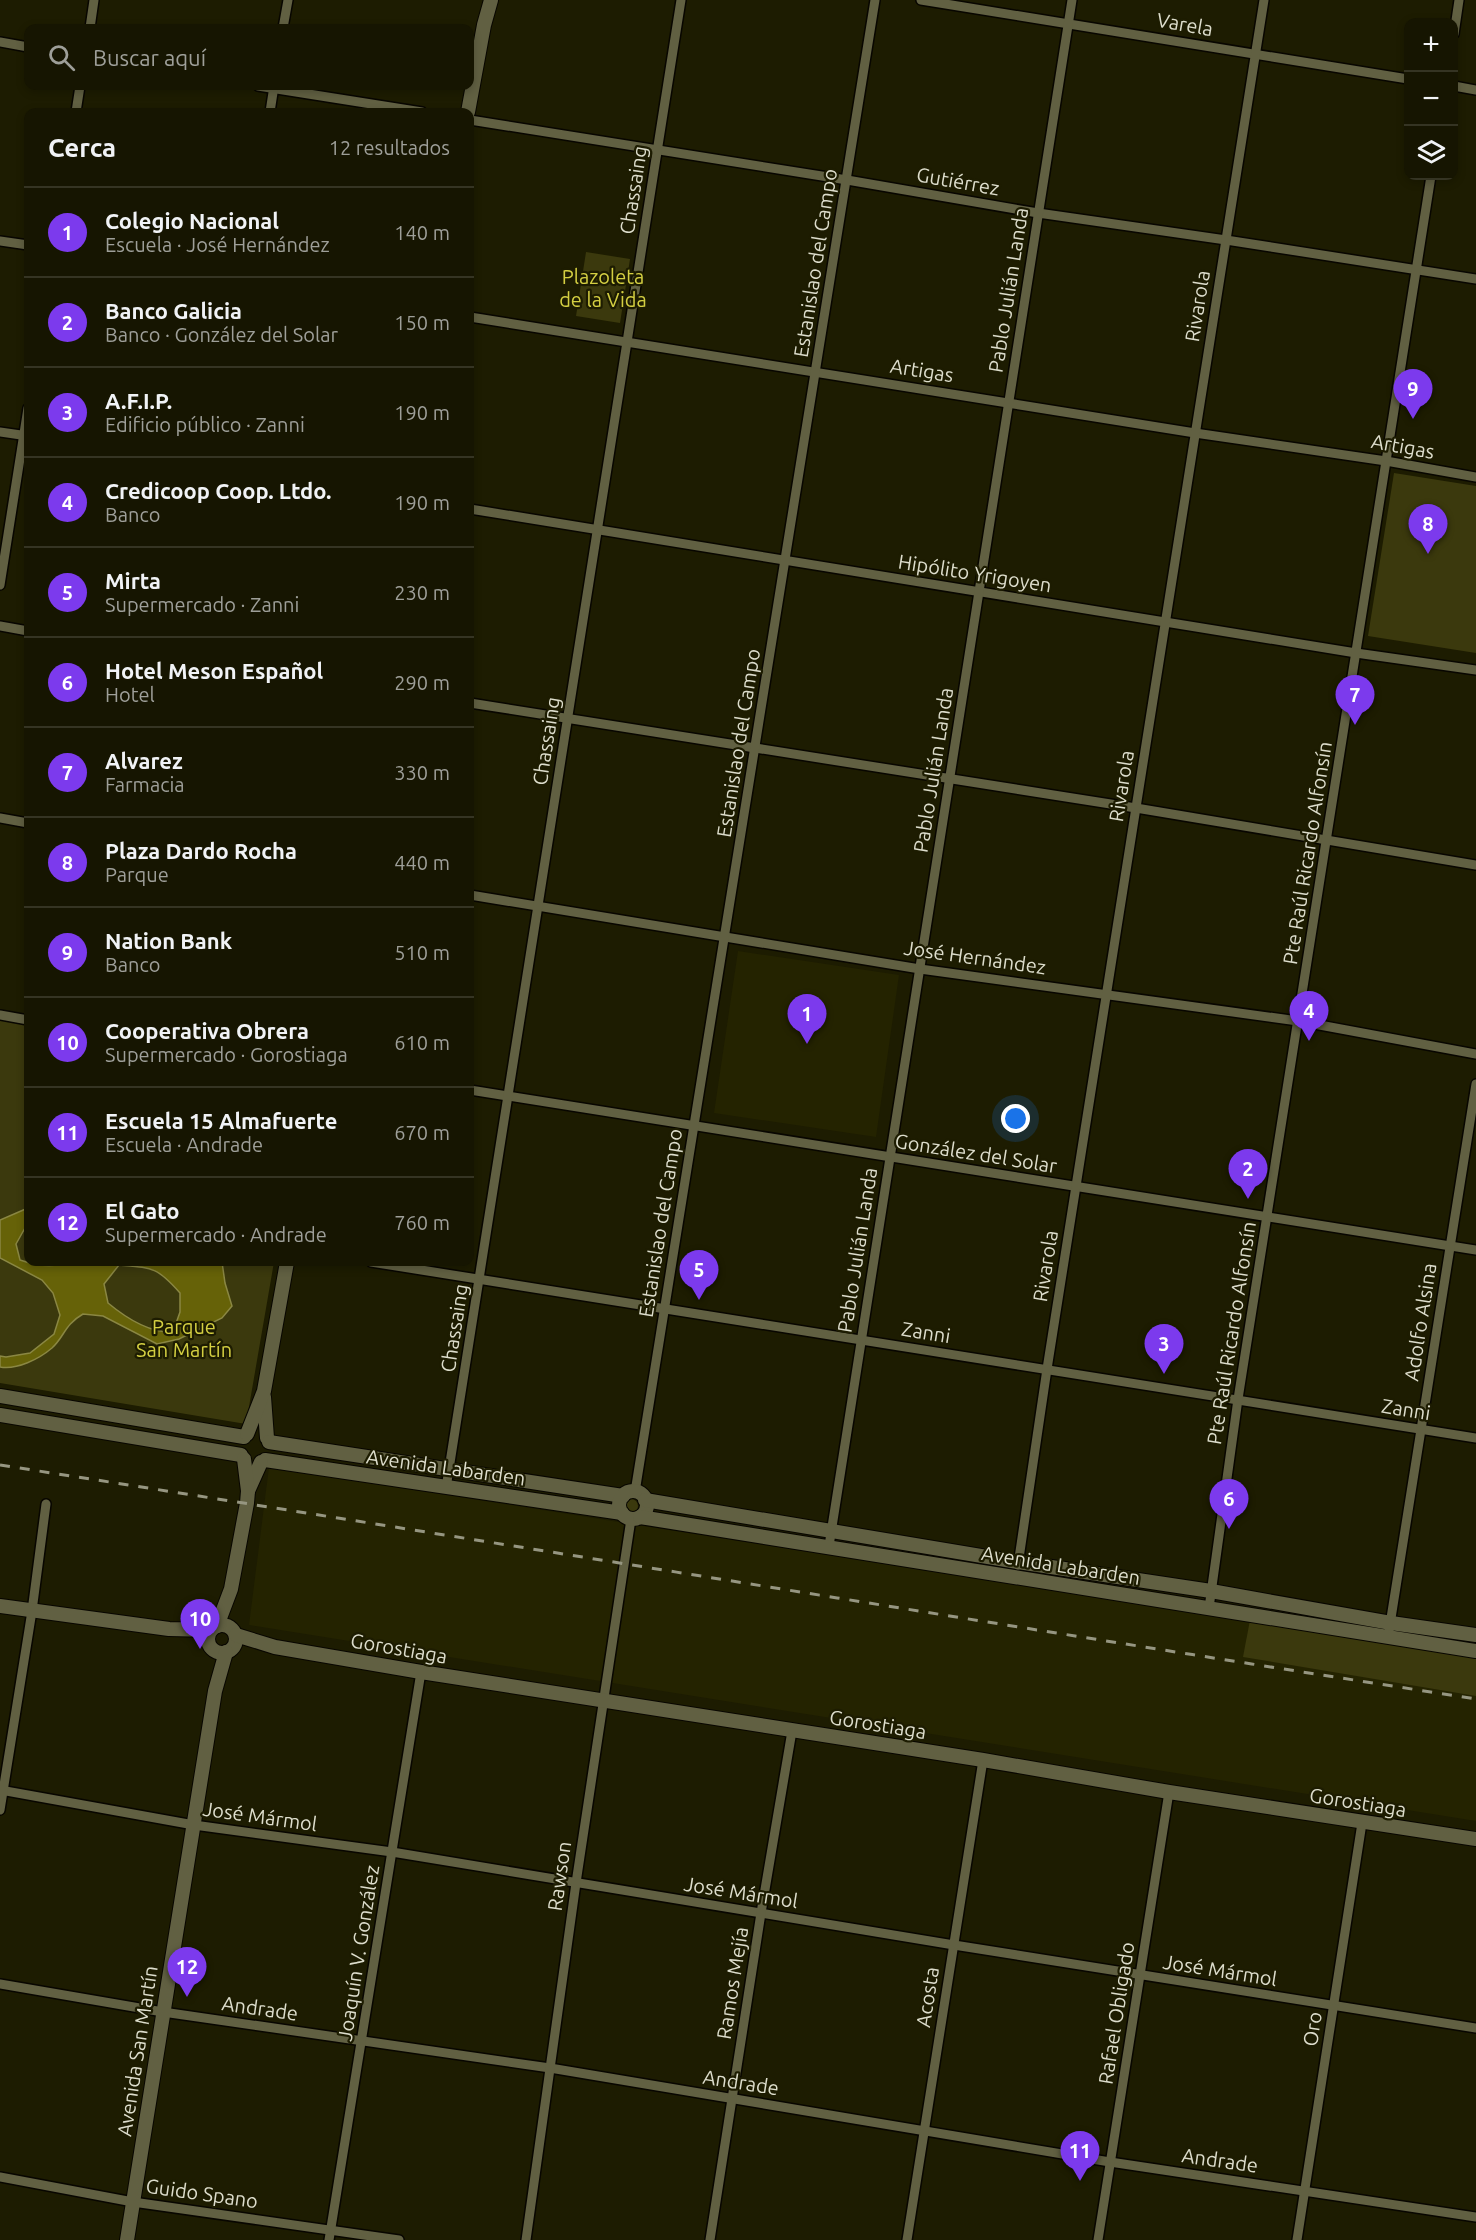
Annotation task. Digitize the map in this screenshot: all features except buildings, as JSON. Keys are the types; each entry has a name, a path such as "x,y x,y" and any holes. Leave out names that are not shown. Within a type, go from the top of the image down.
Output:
{"main road":[{"path":"484,25 485,0"},
{"path":"474,79 491,0"},
{"path":"469,108 472,90"},
{"path":"242,1457 239,1447 246,1436 264,1392 286,1266"},
{"path":"0,1415 242,1457 253,1463 263,1461 270,1450 264,1392"},
{"path":"0,1396 246,1436 258,1433 268,1440"},
{"name":"Avenida Labarden","path":"268,1440 449,1470 635,1496 1018,1562 1476,1635"},
{"name":"Avenida San Martín","path":"242,1457 248,1491"},
{"name":"Avenida Labarden","path":"263,1461 829,1546 1476,1651"},
{"name":"Avenida San Martín","path":"127,2240 222,1638 248,1491 263,1461"},
{"path":"635,1496 646,1509 631,1516 619,1504 635,1496"},
{"name":"Gorostiaga","path":"0,1606 170,1629 422,1672 983,1760 1362,1823 1476,1839"}],"street":[{"path":"91,24 94,0"},
{"path":"284,24 288,0"},
{"name":"Chassaing","path":"446,1488 681,0"},
{"name":"Estanislao del Campo","path":"635,1496 875,0"},
{"name":"Varela","path":"921,0 1404,78"},
{"name":"Pablo Julián Landa","path":"829,1546 1072,0"},
{"name":"Rivarola","path":"1017,1578 1047,1369 1264,0"},
{"path":"1456,18 1459,0"},
{"path":"0,42 24,46"},
{"path":"1458,87 1476,90"},
{"path":"77,108 79,90"},
{"path":"271,108 274,90"},
{"path":"292,90 398,108"},
{"name":"Gutiérrez","path":"474,121 1038,213 1476,279"},
{"name":"Pte Raúl Ricardo Alfonsín","path":"1209,1608 1238,1399 1430,180"},
{"path":"0,241 24,245"},
{"name":"Artigas","path":"474,318 1476,477"},
{"path":"0,432 24,436"},
{"path":"0,585 24,447"},
{"name":"Hipólito Yrigoyen","path":"474,510 1356,653 1476,670"},
{"path":"0,626 24,630"},
{"path":"474,705 1327,838 1476,865"},
{"path":"0,818 24,822"},
{"name":"José Hernández","path":"474,895 920,969 1298,1021 1476,1054"},
{"path":"0,1016 24,1019"},
{"name":"Adolfo Alsina","path":"1388,1637 1476,1084"},
{"name":"González del Solar","path":"474,1091 1476,1250"},
{"name":"Zanni","path":"397,1266 1476,1438"},
{"path":"0,1809 32,1611 46,1504"},
{"name":"Rawson","path":"526,2240 631,1516"},
{"name":"Joaquín V. González","path":"329,2240 422,1672"},
{"name":"Ramos Mejía","path":"710,2240 792,1731"},
{"name":"Acosta","path":"907,2240 983,1760"},
{"name":"José Mármol","path":"2,1790 194,1825 392,1852 1476,2028"},
{"name":"Rafael Obligado","path":"1098,2240 1169,1792"},
{"name":"Oro","path":"1298,2240 1362,1823"},
{"name":"Andrade","path":"0,1984 163,2012 550,2068 1110,2162 1476,2217"},
{"name":"Guido Spano","path":"0,2177 132,2202 399,2240"}],"shaded area":[{"path":"738,951 899,975 876,1137 714,1113"},
{"path":"24,1210 24,1230 16,1244 24,1266 118,1266 104,1284 108,1303 139,1324 164,1332 173,1332 180,1312 180,1293 166,1278 154,1270 128,1266 223,1266 232,1306 222,1318 179,1339 157,1344 103,1316 83,1314 68,1326 52,1348 41,1356 28,1363 13,1367 0,1367 0,1356 30,1353 54,1334 60,1315 53,1293 42,1280 0,1258 0,1220"},
{"path":"269,1467 1476,1657 1476,1821 249,1625"}],"green space":[{"name":"Plazoleta de la Vida","path":"586,252 630,259 620,323 576,316"},
{"path":"1394,473 1476,486 1476,653 1368,636"},
{"name":"Parque San Martín","path":"0,1016 24,1020 24,1266 273,1266 246,1424 0,1383"},
{"path":"628,1499 634,1499 638,1506 634,1513 628,1513 624,1509 624,1503"},
{"path":"1250,1620 1476,1658 1476,1696 1243,1657"}],"railway":[{"path":"0,1465 1476,1699"}],"place":[{"name":"Nation Bank","path":"1413,419"},
{"name":"Plaza Dardo Rocha","path":"1428,554"},
{"name":"Alvarez","path":"1355,725"},
{"name":"Credicoop Coop. Ltdo.","path":"1309,1041"},
{"name":"Colegio Nacional","path":"807,1044"},
{"name":"Banco Galicia","path":"1248,1199"},
{"name":"Mirta","path":"699,1300"},
{"name":"A.F.I.P.","path":"1164,1374"},
{"name":"Hotel Meson Español","path":"1229,1529"},
{"name":"Cooperativa Obrera","path":"200,1649"},
{"name":"El Gato","path":"187,1997"},
{"name":"Escuela 15 Almafuerte","path":"1080,2181"}]}
